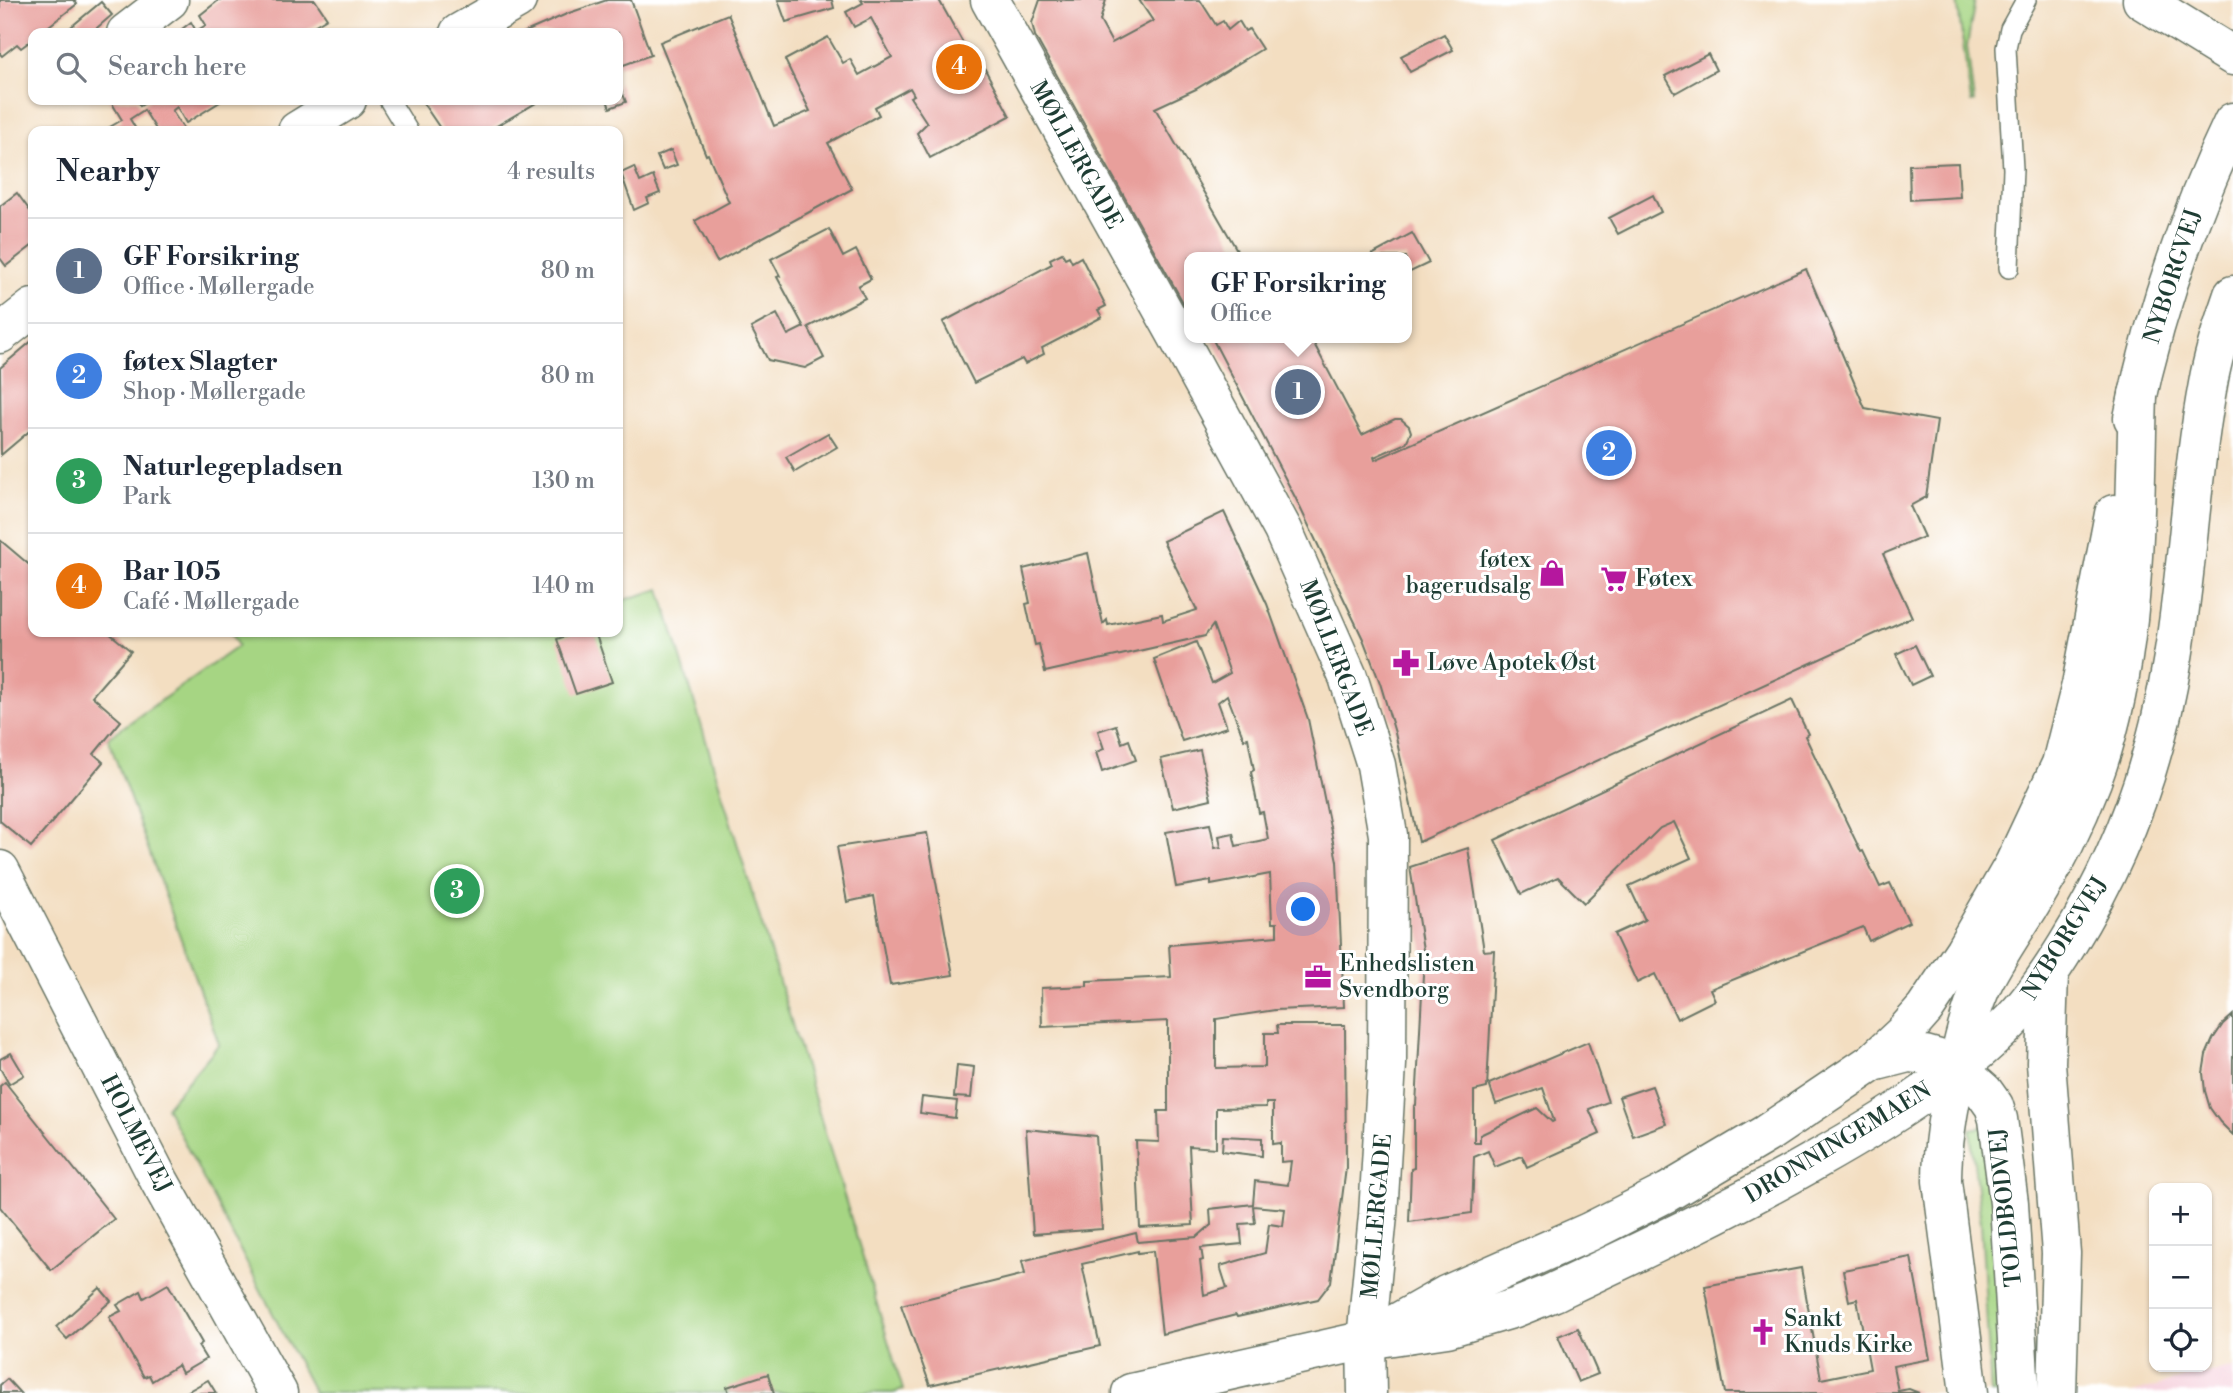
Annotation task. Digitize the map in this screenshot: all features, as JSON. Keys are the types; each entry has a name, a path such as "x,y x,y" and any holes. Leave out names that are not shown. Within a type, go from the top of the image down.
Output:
{"street":[{"path":"133,28 169,0"},
{"path":"468,28 517,0"},
{"name":"MØLLERGADE","path":"990,0 1283,530 1317,601 1348,677 1376,765 1388,835 1387,1064 1378,1215 1366,1340 1367,1393"},
{"path":"2143,0 2233,56"},
{"path":"305,126 339,105"},
{"name":"NYBORGVEJ","path":"1873,1062 1925,1009 1964,951 2014,864 2061,764 2086,661 2152,335 2192,216 2233,122"},
{"name":"NYBORGVEJ","path":"1957,1068 2013,1018 2049,974 2081,921 2123,839 2140,792 2158,732 2174,657 2208,382 2233,295"},
{"path":"0,334 28,312"},
{"name":"NYBORGVEJ","path":"1957,1068 1972,1008 1990,970 2031,905 2065,841 2092,780 2108,727 2127,623 2133,547 2138,394"},
{"name":"HOLMEVEJ","path":"0,870 160,1182 278,1393"},
{"name":"TOLDBODVEJ","path":"2049,974 2046,1063 2061,1253 2057,1393"},
{"name":"DRONNINGEMAEN","path":"1131,1393 1366,1340 1447,1328 1515,1308 1552,1293 1771,1186 1901,1110 1930,1091 1957,1068 1939,1059 1908,1053 1873,1062 1766,1134 1668,1192 1589,1232 1446,1295 1366,1340"},
{"path":"1957,1068 1945,1128 1942,1181 1969,1393"},
{"name":"TOLDBODVEJ","path":"1957,1068 1984,1092 1994,1106 2001,1130 2012,1237 2020,1393"},
{"path":"1901,1110 1942,1181"}],"lane":[{"path":"2010,268 2013,169 2006,48 2010,29 2026,0"},
{"path":"392,105 405,126"}],"shaded area":[{"path":"2233,1368 2233,1393 2132,1393 2194,1375"}],"green space":[{"path":"1957,0 1975,0 1967,46 1974,102 1971,102"},
{"path":"660,589 903,1390 893,1393 314,1393 166,1107 219,1044 108,738 238,646 233,637 623,637 623,600"},
{"path":"1989,1126 2006,1393 1991,1393 1981,1223 1970,1129"}],"building":[{"path":"0,0 74,0 77,4 46,28 28,28 28,43 21,48 17,44 2,56"},
{"path":"219,0 315,0 327,18 310,28 201,28 206,25 200,15"},
{"path":"607,0 631,0 651,55 623,65 623,28 534,28"},
{"path":"778,0 832,0 834,8 786,22"},
{"path":"861,0 939,0 973,61 979,58 1010,116 930,158 917,133 927,123 910,97 914,95 910,88 875,107 879,115 828,143 852,189 717,262 695,221 729,202 708,154 706,155 660,42 728,14 774,126 810,111 785,60 828,37 843,63 850,59 859,75 892,57 871,18 854,27 846,12 863,3"},
{"path":"1040,0 1106,0 1100,21 1112,43 1153,21 1139,0 1200,0 1216,25 1223,21 1228,30 1239,21 1245,31 1249,29 1262,49 1196,89 1155,108 1238,252 1184,252 1184,304 1035,36 1032,23"},
{"path":"101,2 112,15 97,28 71,27"},
{"path":"191,22 194,28 183,28"},
{"path":"1444,34 1453,50 1410,72 1401,56"},
{"path":"1708,54 1716,70 1675,93 1665,76"},
{"path":"113,105 215,105 186,123 177,107 172,111 182,126 154,126 144,110 130,119 134,126 112,126 122,120"},
{"path":"424,105 532,105 497,126 439,126"},
{"path":"671,150 677,165 663,170 657,156"},
{"path":"1958,163 1960,197 1910,200 1909,165"},
{"path":"634,167 640,182 653,176 660,193 647,198 649,203 634,210 623,172"},
{"path":"17,193 28,208 28,249 6,266 0,258 0,206"},
{"path":"1653,195 1661,212 1618,234 1609,218"},
{"path":"829,229 843,257 856,250 871,279 858,286 865,298 808,327 824,358 805,368 768,360 751,328 777,314 788,335 804,327 777,277 780,276 771,259"},
{"path":"1412,233 1429,263 1412,271 1412,252 1377,252"},
{"path":"1062,253 1065,258 1069,256 1072,262 1081,257 1106,306 1098,310 1102,317 1042,348 1044,354 1025,364 1022,359 974,383 943,322 1052,264 1050,259"},
{"name":"Føtex","path":"1806,269 1865,408 1937,421 1926,497 1910,506 1924,537 1883,554 1912,617 1419,842 1395,733 1363,639 1296,499 1215,343 1314,343 1362,435 1395,419 1401,419 1409,426 1411,432 1406,443 1374,457 1375,460"},
{"path":"28,344 28,432 1,455 0,368"},
{"path":"828,433 837,447 795,472 786,457"},
{"path":"1224,512 1267,604 1308,719 1337,861 1344,1007 1275,1010 1216,1019 1216,1068 1265,1067 1265,1033 1278,1033 1277,1025 1345,1025 1346,1168 1331,1282 1318,1299 1237,1317 1236,1315 1162,1334 1153,1251 1138,1251 1082,1264 1100,1346 930,1385 901,1305 1025,1274 1022,1261 1136,1233 1138,1242 1197,1237 1211,1225 1210,1209 1253,1204 1255,1181 1288,1185 1291,1161 1281,1162 1281,1143 1273,1144 1273,1103 1266,1103 1266,1107 1216,1108 1216,1148 1189,1146 1193,1225 1140,1228 1136,1141 1159,1142 1158,1111 1168,1111 1168,1021 1042,1027 1041,988 1087,986 1087,981 1171,977 1169,945 1277,936 1277,923 1272,923 1270,874 1211,885 1211,881 1176,887 1166,832 1210,824 1215,848 1221,847 1219,836 1233,833 1236,846 1268,839 1263,812 1259,813 1248,738 1244,739 1227,695 1218,702 1227,727 1182,741 1154,659 1196,642 1212,683 1230,673 1213,625 1205,636 1045,672 1039,644 1035,645 1026,604 1030,603 1023,569 1088,553 1103,624 1107,620 1108,625 1162,614 1163,621 1197,610 1163,541","holes":["1253,1206 1285,1209 1283,1226 1269,1224 1265,1253 1220,1266 1227,1288 1204,1295 1201,1248 1242,1244 1240,1224 1255,1223"]},
{"path":"0,540 28,564 28,637 114,637 131,651 92,696 121,721 94,754 103,762 31,847 0,821"},
{"path":"597,637 612,682 576,694 557,639"},
{"path":"1915,645 1930,676 1911,685 1896,654"},
{"path":"1792,700 1808,734 1805,736 1861,852 1863,851 1880,887 1890,883 1909,922 1869,941 1863,927 1710,989 1715,1000 1677,1019 1655,974 1637,983 1614,934 1645,920 1629,886 1691,858 1674,822 1660,828 1584,903 1558,877 1521,894 1495,840"},
{"path":"1116,725 1122,743 1129,740 1136,760 1102,772 1096,752 1104,749 1098,731"},
{"path":"1200,750 1211,799 1173,808 1161,759"},
{"path":"927,833 953,975 890,985 874,896 847,902 837,847"},
{"path":"1468,848 1484,951 1494,950 1487,1088 1474,1091 1474,1142 1480,1142 1480,1135 1537,1108 1554,1121 1543,1088 1496,1104 1489,1084 1588,1042 1608,1102 1589,1109 1600,1134 1527,1167 1522,1156 1495,1167 1488,1151 1474,1157 1472,1213 1409,1222 1424,956 1410,867"},
{"path":"2233,1015 2233,1135 2210,1108 2203,1073 2206,1055 2213,1039"},
{"path":"11,1053 24,1075 9,1084 0,1068 0,1059"},
{"path":"957,1065 974,1067 971,1098 954,1097"},
{"path":"5,1082 114,1219 51,1270 0,1207 0,1086"},
{"path":"1652,1086 1666,1124 1633,1136 1619,1097"},
{"path":"922,1097 957,1101 955,1118 920,1113"},
{"path":"1026,1129 1096,1136 1102,1229 1033,1234"},
{"path":"1223,1136 1262,1138 1262,1156 1222,1151"},
{"path":"1911,1257 1930,1359 1893,1366 1898,1391 1909,1389 1919,1393 1725,1393 1705,1286 1801,1268 1821,1379 1870,1369 1857,1299 1849,1301 1843,1270"},
{"path":"168,1284 202,1343 198,1346 206,1359 182,1373 178,1365 152,1381 149,1375 144,1377 109,1317 121,1311 117,1305 141,1291 144,1298"},
{"path":"100,1288 111,1301 67,1339 56,1327"},
{"path":"1578,1328 1598,1374 1578,1382 1558,1336"},
{"path":"768,1374 774,1393 729,1393 727,1387"},
{"path":"7,1379 20,1393 0,1393 0,1385"},
{"path":"208,1380 216,1393 185,1393"}],"place":[{"name":"Bar 105","path":"959,67"},
{"name":"GF Forsikring","path":"1298,392"},
{"name":"føtex Slagter","path":"1609,453"},
{"name":"føtex bagerudsalg","path":"1552,573"},
{"name":"Føtex","path":"1614,579"},
{"name":"Løve Apotek Øst","path":"1406,663"},
{"name":"Naturlegepladsen","path":"457,891"},
{"name":"Enhedslisten Svendborg","path":"1318,977"},
{"name":"Sankt Knuds Kirke","path":"1763,1332"}]}
